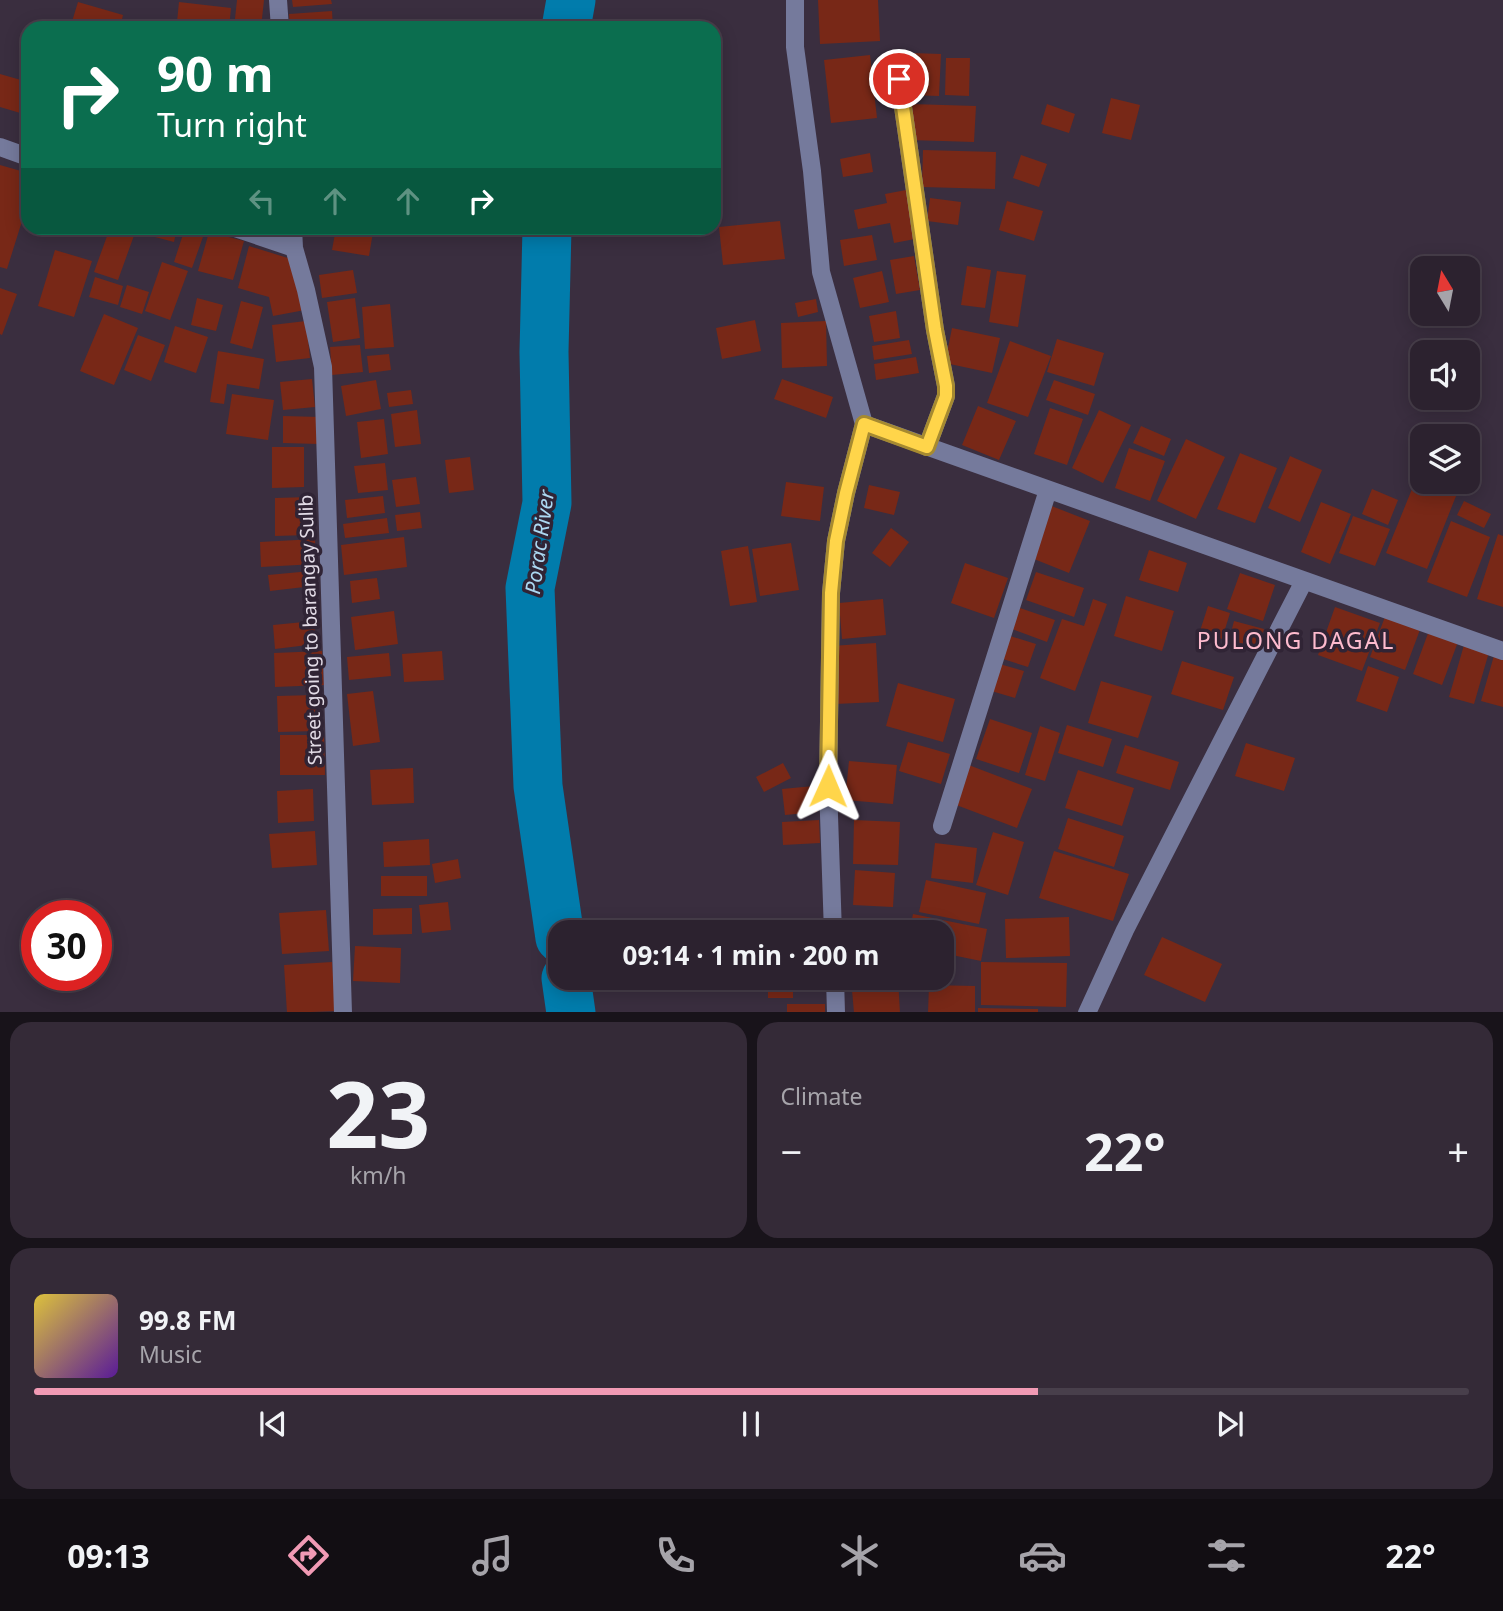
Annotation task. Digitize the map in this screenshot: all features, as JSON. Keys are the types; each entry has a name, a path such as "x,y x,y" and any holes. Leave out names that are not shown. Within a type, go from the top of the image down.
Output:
{"street":[{"path":"278,0 280,21"},
{"path":"795,0 795,47 812,171 821,272 864,424 836,541 831,593 828,786 833,920"},
{"path":"899,79 935,330 946,386 946,396 927,447"},
{"path":"0,147 21,154"},
{"path":"256,235 295,248"},
{"name":"Street going to barangay Sulib","path":"294,235 323,367 343,1012"},
{"path":"864,424 1503,651"},
{"path":"942,827 1048,490"},
{"path":"1087,1012 1125,930 1304,581"},
{"path":"835,990 836,1012"}],"building":[{"path":"237,0 264,0 262,21 235,21"},
{"path":"292,0 331,0 332,4 293,7"},
{"path":"818,0 878,0 880,41 820,44"},
{"path":"78,2 123,15 122,21 72,21"},
{"path":"179,2 231,8 230,21 177,21"},
{"path":"332,11 333,21 290,21 289,14"},
{"path":"911,53 941,54 939,96 910,95"},
{"path":"870,55 877,118 831,123 824,60"},
{"path":"946,58 970,58 969,96 945,95"},
{"path":"0,74 21,80 21,113 0,107"},
{"path":"1111,98 1140,105 1131,140 1102,133"},
{"path":"911,104 976,106 974,142 910,140"},
{"path":"1047,104 1075,114 1069,133 1041,124"},
{"path":"923,150 996,152 995,189 922,187"},
{"path":"870,153 873,172 843,177 840,159"},
{"path":"1021,155 1047,164 1039,187 1013,178"},
{"path":"0,165 21,171 21,224 7,269 0,267"},
{"path":"906,190 915,239 894,243 890,223 858,229 854,210 887,203 885,194"},
{"path":"930,198 961,202 958,225 927,221"},
{"path":"1007,201 1043,211 1034,241 999,230"},
{"path":"780,221 785,259 723,265 721,227"},
{"path":"107,235 134,235 118,280 94,272"},
{"path":"147,235 176,235 174,242"},
{"path":"183,235 204,235 192,268 174,262"},
{"path":"208,235 244,241 233,280 198,271"},
{"path":"335,235 372,235 369,256 332,250"},
{"path":"872,235 877,260 844,266 840,240"},
{"path":"249,246 291,259 305,310 273,316 269,297 238,288"},
{"path":"55,250 92,261 74,317 38,306"},
{"path":"914,256 920,290 896,294 890,260"},
{"path":"162,262 188,271 170,320 145,311"},
{"path":"967,266 991,270 985,308 961,305"},
{"path":"353,270 357,293 322,298 319,275"},
{"path":"882,271 889,302 860,308 853,278"},
{"path":"997,271 1026,275 1018,327 989,322"},
{"path":"95,277 123,286 118,305 89,297"},
{"path":"127,285 149,292 142,314 120,307"},
{"path":"0,288 17,294 2,335 0,334"},
{"path":"197,298 223,305 216,331 191,325"},
{"path":"355,298 360,338 333,342 327,302"},
{"path":"816,299 818,312 798,317 795,303"},
{"path":"241,301 263,307 252,349 230,343"},
{"path":"390,304 394,347 365,349 362,307"},
{"path":"896,311 900,338 874,342 869,316"},
{"path":"104,314 138,328 114,385 80,371"},
{"path":"755,320 761,351 722,359 716,328"},
{"path":"306,321 310,358 276,362 272,325"},
{"path":"826,321 827,366 782,368 781,323"},
{"path":"175,326 208,337 196,373 164,362"},
{"path":"952,328 1000,338 992,373 945,363"},
{"path":"138,335 165,345 151,381 124,370"},
{"path":"1057,339 1104,353 1094,386 1047,372"},
{"path":"909,340 912,354 874,360 872,346"},
{"path":"1010,341 1051,356 1028,417 987,403"},
{"path":"360,345 363,372 332,375 330,347"},
{"path":"218,351 264,359 259,389 227,384 224,404 210,402"},
{"path":"389,354 391,370 369,373 367,356"},
{"path":"916,357 919,373 876,380 874,364"},
{"path":"312,379 315,407 283,410 280,382"},
{"path":"782,379 833,397 826,418 774,399"},
{"path":"376,380 381,409 346,416 341,386"},
{"path":"1054,380 1095,394 1088,415 1046,400"},
{"path":"411,390 413,404 389,407 387,393"},
{"path":"232,394 274,400 268,440 226,434"},
{"path":"978,406 1016,421 999,460 962,445"},
{"path":"1050,408 1083,419 1067,465 1034,454"},
{"path":"417,410 421,444 395,447 391,414"},
{"path":"1099,410 1131,425 1103,483 1072,468"},
{"path":"283,416 320,417 319,444 283,443"},
{"path":"384,419 388,454 361,458 357,422"},
{"path":"1141,426 1171,439 1164,456 1133,443"},
{"path":"1186,439 1225,457 1196,519 1157,501"},
{"path":"272,447 304,447 304,487 272,488"},
{"path":"1129,448 1165,461 1150,501 1115,488"},
{"path":"1240,453 1277,468 1255,523 1217,509"},
{"path":"1290,456 1322,470 1300,522 1268,508"},
{"path":"470,457 474,490 449,493 445,460"},
{"path":"385,463 388,490 358,493 354,466"},
{"path":"416,477 420,504 396,507 392,480"},
{"path":"786,482 824,487 820,521 781,516"},
{"path":"869,485 900,492 894,515 864,508"},
{"path":"1372,489 1398,500 1388,525 1362,514"},
{"path":"1410,494 1457,494 1427,569 1386,553"},
{"path":"383,496 385,513 347,518 345,500"},
{"path":"309,497 309,535 275,536 275,498"},
{"path":"1464,501 1491,514 1484,528 1457,515"},
{"path":"1321,502 1351,514 1330,564 1301,552"},
{"path":"1049,505 1090,521 1069,573 1029,557"},
{"path":"420,512 422,528 397,531 395,515"},
{"path":"1353,516 1390,529 1375,566 1339,553"},
{"path":"387,518 389,533 345,538 343,524"},
{"path":"1451,521 1490,537 1467,597 1427,582"},
{"path":"891,528 909,542 890,567 872,553"},
{"path":"1498,534 1503,536 1503,607 1477,599"},
{"path":"404,537 407,567 344,575 341,545"},
{"path":"315,539 316,564 261,567 260,542"},
{"path":"791,543 799,590 760,596 752,549"},
{"path":"748,546 757,602 730,606 721,551"},
{"path":"1149,550 1187,563 1178,592 1139,580"},
{"path":"965,563 1008,578 994,618 951,603"},
{"path":"311,571 313,586 270,591 268,575"},
{"path":"1036,572 1084,588 1074,617 1026,600"},
{"path":"1240,573 1275,585 1263,621 1227,609"},
{"path":"377,578 380,599 352,603 350,581"},
{"path":"1126,596 1174,611 1162,651 1114,636"},
{"path":"883,599 886,635 842,639 839,603"},
{"path":"1093,599 1107,604 1075,691 1040,678 1062,619 1084,626"},
{"path":"1208,606 1230,613 1222,639 1200,631"},
{"path":"1335,607 1380,623 1362,671 1318,655"},
{"path":"1020,608 1055,620 1047,642 1012,629"},
{"path":"394,611 398,644 355,650 351,617"},
{"path":"1386,614 1421,627 1405,670 1370,657"},
{"path":"314,621 316,644 275,649 273,625"},
{"path":"1234,621 1264,629 1259,648 1229,640"},
{"path":"1430,628 1459,639 1442,685 1413,674"},
{"path":"1010,636 1036,644 1028,667 1003,659"},
{"path":"876,643 879,702 835,704 831,646"},
{"path":"1464,645 1489,652 1474,704 1449,697"},
{"path":"322,651 324,685 275,687 274,653"},
{"path":"442,651 444,680 404,682 402,654"},
{"path":"1495,652 1503,654 1503,707 1481,701"},
{"path":"389,653 391,676 349,680 347,657"},
{"path":"1182,661 1234,677 1223,710 1171,694"},
{"path":"996,663 1024,671 1015,698 988,690"},
{"path":"1368,666 1399,677 1387,712 1356,701"},
{"path":"1101,681 1152,696 1138,738 1088,723"},
{"path":"898,683 955,699 943,742 886,726"},
{"path":"373,691 380,742 353,746 347,694"},
{"path":"315,695 317,731 278,732 277,696"},
{"path":"990,719 1032,733 1019,773 976,759"},
{"path":"1067,725 1112,739 1103,767 1058,753"},
{"path":"1040,726 1060,733 1045,781 1025,775"},
{"path":"280,735 324,735 325,775 280,775"},
{"path":"908,742 950,754 941,784 899,771"},
{"path":"1246,743 1295,758 1284,791 1235,776"},
{"path":"1125,745 1179,762 1170,790 1116,773"},
{"path":"849,761 897,765 893,804 845,800"},
{"path":"783,763 791,778 764,792 756,777"},
{"path":"966,764 1032,789 1017,828 951,803"},
{"path":"413,768 414,803 372,805 370,770"},
{"path":"1078,770 1134,788 1122,826 1065,808"},
{"path":"814,786 817,812 785,815 782,789"},
{"path":"313,789 314,821 278,823 277,791"},
{"path":"1068,818 1124,836 1114,867 1058,849"},
{"path":"819,820 820,843 783,845 782,822"},
{"path":"854,820 900,822 898,865 853,864"},
{"path":"315,831 317,865 272,868 269,834"},
{"path":"993,832 1024,842 1008,895 976,885"},
{"path":"429,839 430,865 384,867 383,842"},
{"path":"935,843 977,848 973,883 931,878"},
{"path":"1054,851 1129,874 1113,921 1039,898"},
{"path":"458,859 461,878 435,883 432,864"},
{"path":"855,870 895,873 893,907 853,905"},
{"path":"381,876 427,876 427,896 381,896"},
{"path":"926,880 986,893 979,924 919,912"},
{"path":"448,902 451,930 422,933 419,905"},
{"path":"412,908 412,934 373,935 373,909"},
{"path":"326,910 329,951 282,954 279,913"},
{"path":"913,914 943,920 912,920"},
{"path":"1069,917 1070,956 1006,958 1005,919"},
{"path":"954,922 987,929 981,961 954,955"},
{"path":"1162,937 1222,964 1205,1002 1144,975"},
{"path":"355,946 401,948 400,983 353,981"},
{"path":"332,962 336,1011 287,1012 284,965"},
{"path":"981,962 1067,963 1066,1007 981,1005"},
{"path":"954,986 975,986 975,1012 928,1012 929,990 954,990"},
{"path":"768,990 793,990 793,998 768,998"},
{"path":"852,990 899,990 900,1012 854,1012"},
{"path":"787,1004 825,1004 825,1012 787,1012"},
{"path":"978,1008 1038,1009 1038,1012 978,1012"}],"waterway":[{"name":"Porac River","path":"567,21 571,0"},
{"name":"Porac River","path":"547,235 544,352 547,503 530,588 538,786 557,920"},
{"name":"Porac River","path":"568,990 571,1012"}],"district":[{"name":"PULONG DAGAL","path":"1296,640"}],"route":[{"path":"828,786 831,593 836,541 864,424 927,447 946,396 946,379 935,330 899,79"}]}
